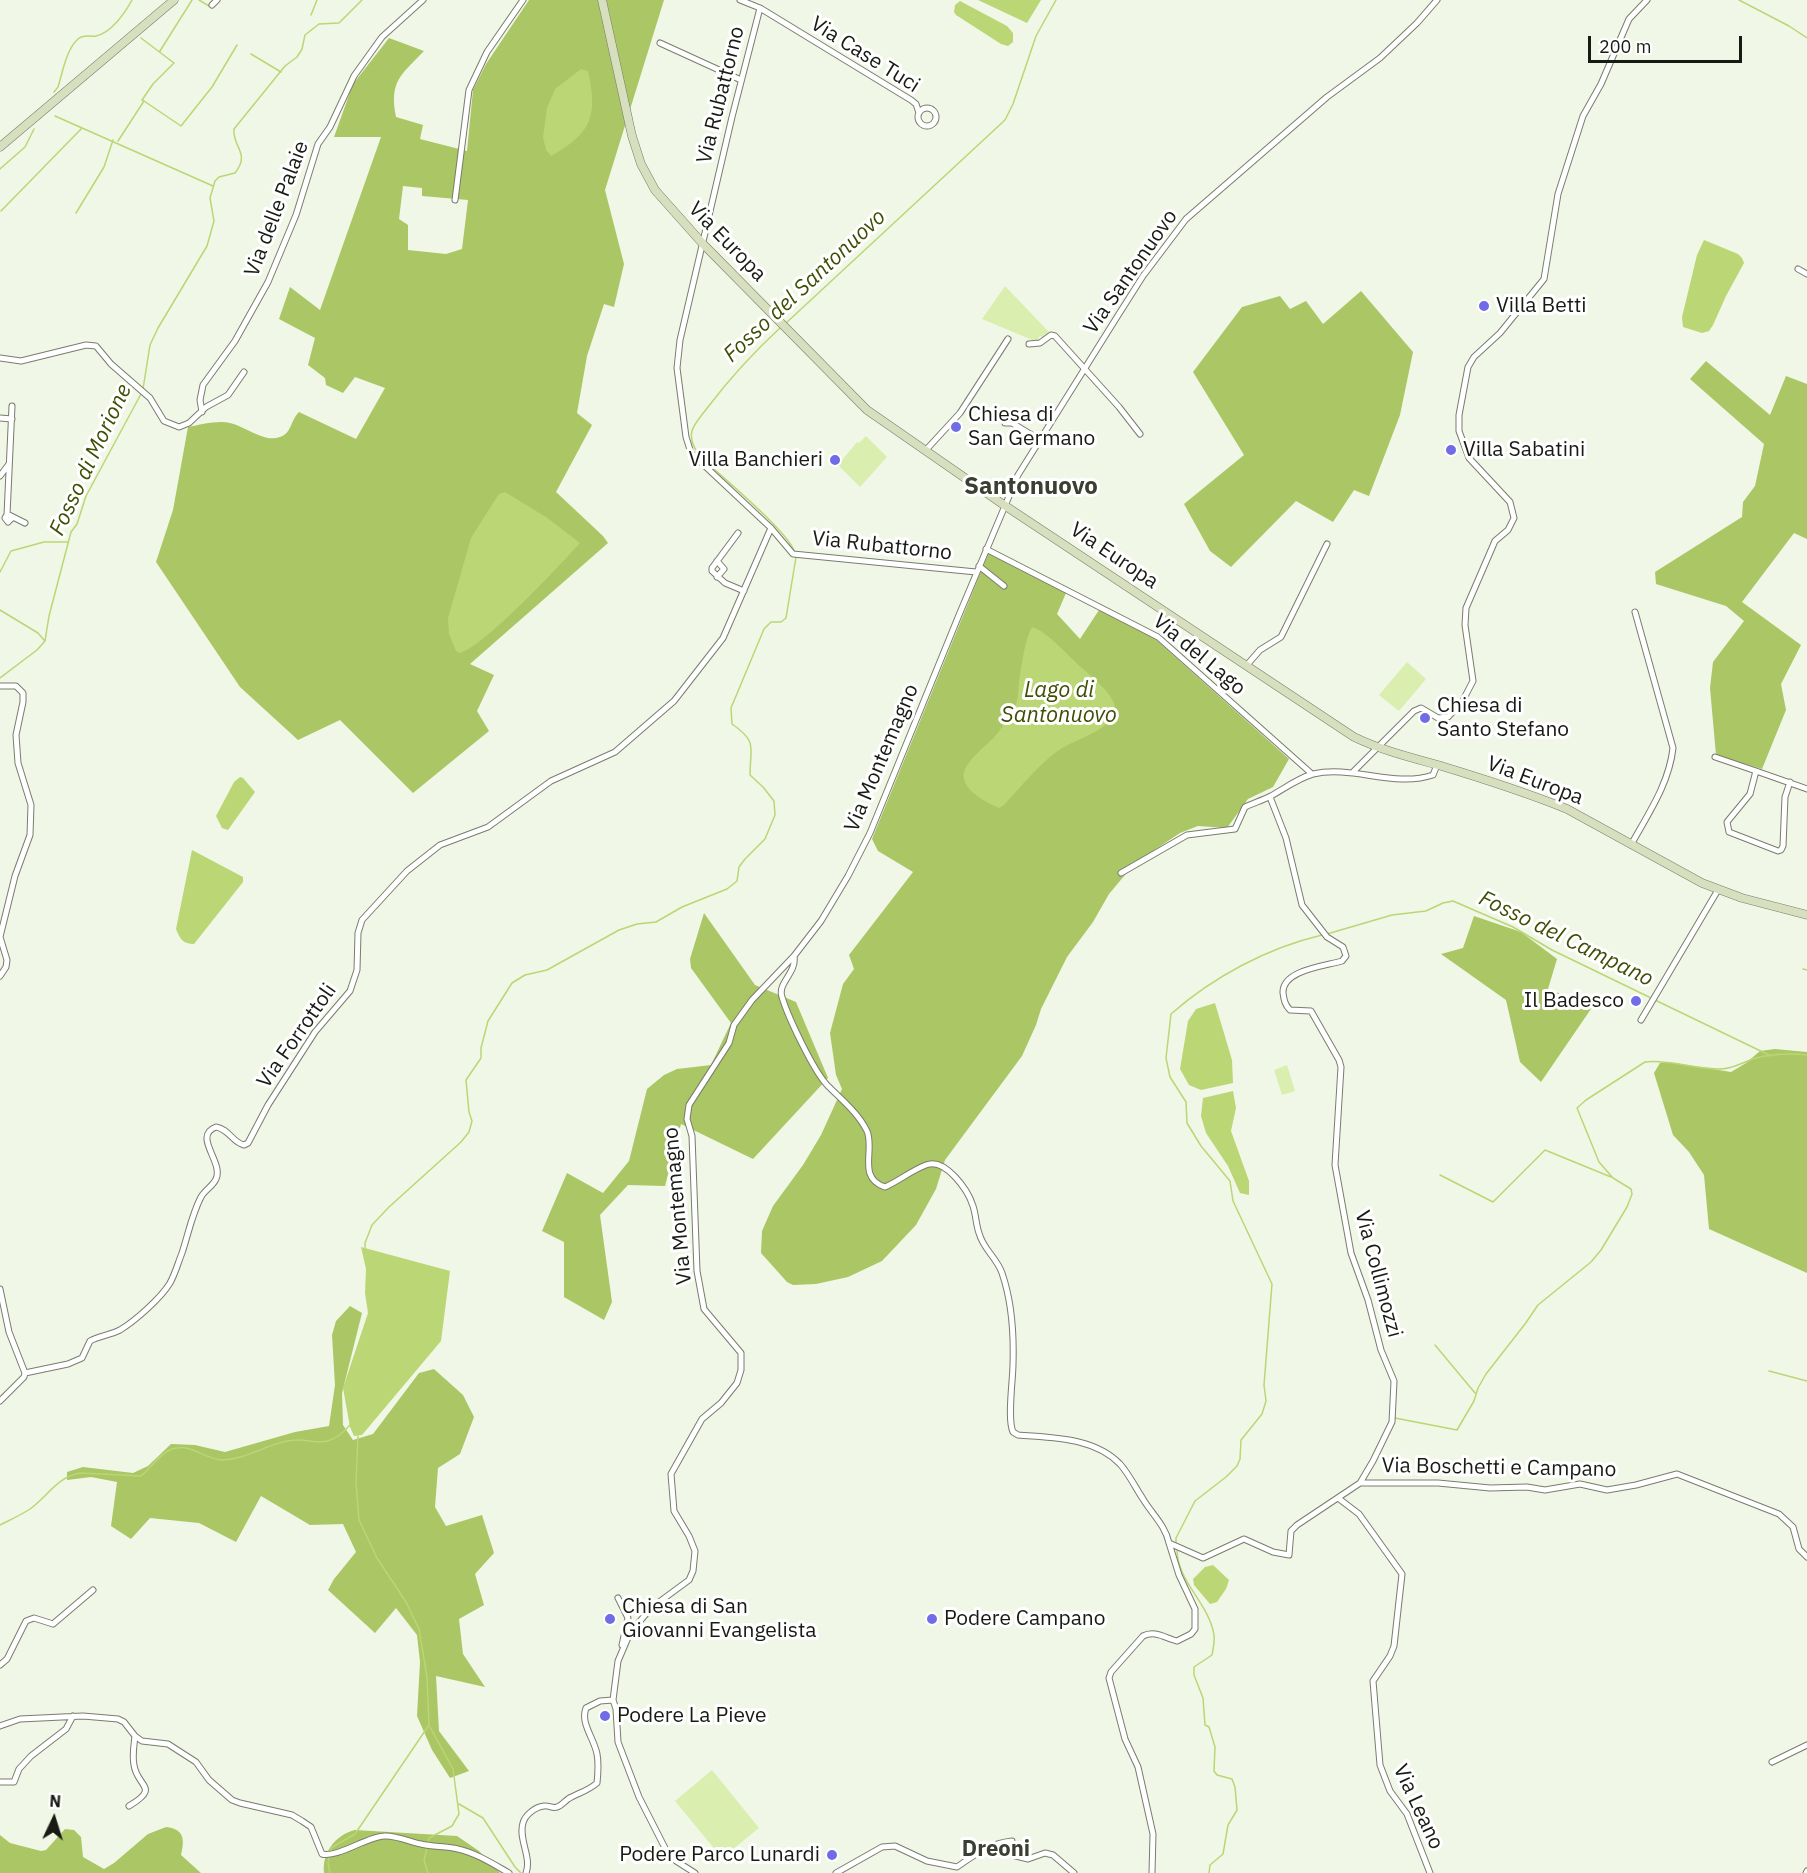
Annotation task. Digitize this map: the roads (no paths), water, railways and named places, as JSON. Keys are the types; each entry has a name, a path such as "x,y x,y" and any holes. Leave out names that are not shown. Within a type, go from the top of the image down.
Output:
{"main road":[{"path":"0,147 174,0"},
{"name":"Via Europa","path":"602,0 632,136 641,165 660,197 703,244 867,410 1004,505 1354,738 1376,748 1486,780 1567,809 1687,876 1718,890 1807,915"}],"street":[{"path":"212,5 217,0"},
{"name":"Via delle Palaie","path":"202,412 200,400 204,385 235,341 268,282 296,215 318,144 330,127 354,76 382,37 423,0"},
{"path":"455,200 469,90 487,52 523,0"},
{"name":"Via Rubattorno","path":"740,0 760,8 741,80 678,354 677,368 686,437 692,455 796,554 978,569"},
{"name":"Via Santonuovo","path":"1004,505 1018,475 1143,276 1186,219 1327,97 1380,58 1417,23 1437,0"},
{"path":"1353,772 1419,709 1424,709 1438,718 1448,717 1462,702 1473,681 1465,625 1466,608 1496,541 1508,530 1514,518 1510,502 1469,458 1459,431 1459,415 1468,367 1474,357 1500,333 1544,279 1558,194 1582,116 1600,84 1629,20 1647,0"},
{"name":"Via Case Tuci","path":"760,8 911,100 916,104 919,113"},
{"path":"660,43 741,80"},
{"path":"1798,269 1807,274"},
{"path":"1029,344 1040,343 1054,335 1140,434"},
{"path":"925,451 957,417 1008,339"},
{"path":"0,358 21,361 86,345 96,346 111,364 150,398 164,421 170,425 184,426 212,404 228,395 244,372"},
{"path":"12,406 9,517 25,523"},
{"path":"0,418 12,419"},
{"path":"1005,423 1012,423 1040,440"},
{"path":"0,476 10,463"},
{"name":"Via Montemagno","path":"695,1873 676,1861 666,1850 639,1797 618,1742 616,1709 613,1701 618,1661 630,1633 651,1608 688,1581 693,1571 695,1551 674,1511 671,1474 702,1419 721,1403 736,1383 741,1370 741,1353 704,1309 697,1270 692,1136 687,1119 689,1105 729,1043 734,1025 744,1010 794,956 821,921 848,876 870,833 1004,505"},
{"name":"Via Forrottoli","path":"25,1373 68,1364 82,1358 90,1341 119,1330 149,1305 169,1284 201,1197 216,1180 217,1166 206,1142 210,1129 216,1126 222,1128 238,1143 244,1145 248,1143 268,1105 315,1032 350,991 357,970 358,933 362,920 407,870 440,845 488,827 551,781 615,752 674,701 723,638 771,528"},
{"path":"738,533 711,571 717,577 744,591"},
{"path":"1246,666 1260,650 1281,637 1327,544"},
{"name":"Via del Lago","path":"986,549 1158,637 1312,774"},
{"path":"717,561 724,569 717,577"},
{"path":"978,569 1004,586"},
{"path":"1631,845 1665,783 1673,748 1635,612"},
{"path":"0,686 16,686 23,693 16,735 18,763 32,805 30,835 15,876 0,937 6,968 0,976"},
{"path":"1715,757 1807,789"},
{"path":"1121,873 1187,835 1235,829 1245,807 1270,797 1312,774 1353,772 1370,776 1417,780 1433,775 1437,765"},
{"path":"1756,771 1750,794 1726,825 1732,834 1778,851 1783,846 1785,797 1790,782"},
{"name":"Via Collimozzi","path":"1270,797 1286,838 1302,905 1325,935 1343,947 1346,956 1342,961 1295,974 1283,986 1283,994 1284,1001 1290,1010 1311,1011 1339,1060 1341,1083 1335,1165 1352,1259 1368,1300 1381,1350 1393,1376 1392,1422 1360,1483"},
{"path":"1641,1020 1718,890"},
{"path":"794,956 795,964 782,987 782,998 808,1055 823,1079 846,1101 867,1132 868,1169 872,1177 880,1186 885,1187 927,1164 937,1164 945,1167 969,1197 974,1208 979,1236 1002,1272 1010,1303 1013,1432 1018,1436 1079,1442 1101,1450 1122,1466 1162,1525 1179,1575 1195,1609 1194,1629 1191,1634 1177,1641 1158,1634 1149,1633 1143,1636 1111,1672 1109,1678 1125,1739 1138,1767 1153,1834 1152,1873"},
{"path":"0,1288 9,1332 25,1373 24,1377 0,1401"},
{"name":"Via Boschetti e Campano","path":"1169,1543 1203,1558 1244,1539 1273,1552 1289,1556 1291,1531 1360,1483 1438,1483 1490,1488 1527,1487 1545,1490 1580,1484 1607,1490 1680,1474 1779,1514 1793,1527 1799,1549 1807,1557"},
{"name":"Via Leano","path":"1338,1498 1359,1514 1402,1574 1396,1611 1394,1646 1373,1681 1375,1714 1380,1765 1390,1791 1407,1814 1430,1873"},
{"path":"0,1665 7,1659 26,1621 34,1618 53,1624 93,1590"},
{"path":"618,1598 628,1618 618,1661"},
{"path":"526,1873 528,1865 523,1820 537,1808 545,1805 555,1808 560,1806 567,1800 590,1790 597,1783 598,1756 584,1720 584,1713 586,1707 600,1701 613,1701"},
{"path":"0,1726 20,1719 73,1716 118,1719 124,1722 142,1741 160,1742 196,1762 209,1780 232,1800 292,1815 302,1821 311,1827 319,1850 326,1855 385,1835 421,1844 458,1849 508,1873"},
{"path":"0,1782 14,1782 19,1769 66,1729 73,1716"},
{"path":"129,1806 141,1800 145,1792 145,1785 134,1766 135,1736"},
{"path":"1772,1762 1807,1745"},
{"path":"836,1873 889,1845 927,1861 957,1867 988,1847 1012,1841 1012,1855 1028,1859 1045,1853 1053,1854 1074,1873"}],"water":[{"path":"978,0 1041,0 1027,23"},
{"path":"960,1 1007,26 1013,33 1013,42 1008,46 1001,44 956,15 955,5"},
{"path":"581,69 588,71 591,87 589,122 565,148 551,156 546,150 543,137 547,108 555,89"},
{"path":"1704,240 1738,254 1744,263 1713,325 1709,331 1702,333 1683,327 1682,317 1697,255"},
{"path":"505,492 546,517 580,543 485,638 459,653 449,634 448,618 471,538 499,494"},
{"name":"Lago di Santonuovo","path":"1032,627 1051,639 1097,681 1112,699 1115,710 1108,723 1048,758 999,808 969,789 964,773 970,761 998,732 1016,705 1024,653"},
{"path":"240,777 255,792 228,830 222,828 216,816 234,782"},
{"path":"192,850 243,877 243,882 194,944 182,940 176,929"},
{"path":"1215,1003 1232,1060 1233,1083 1201,1090 1189,1085 1180,1069 1188,1021 1196,1009"},
{"path":"1233,1091 1236,1108 1231,1131 1249,1181 1249,1195 1240,1193 1228,1166 1206,1133 1201,1116 1203,1098"},
{"path":"361,1247 450,1271 441,1341 362,1435 354,1436 350,1427 343,1388 368,1313 365,1293 366,1269"},
{"path":"1213,1565 1229,1580 1217,1602 1210,1604 1194,1585 1193,1579 1205,1567"}],"waterway":[{"path":"54,92 58,87 65,61 78,39 96,36 107,31 132,0"},
{"path":"160,51 192,0"},
{"path":"199,0 209,6"},
{"path":"311,15 317,0"},
{"name":"Fosso di Morione","path":"143,389 150,345 207,246 214,221 210,198 215,181 219,177 235,173 239,166 241,155 234,129 285,66 297,57 302,49 305,35 319,24 339,23 362,0"},
{"name":"Fosso del Santonuovo","path":"785,324 1005,120 1013,104 1036,36 1056,0"},
{"path":"1739,0 1807,38"},
{"path":"118,141 153,84 174,63 141,38"},
{"path":"144,101 181,126 212,87 237,45"},
{"path":"251,54 281,72"},
{"path":"55,116 213,186"},
{"path":"1,211 82,128"},
{"path":"0,169 25,147 34,129"},
{"path":"76,213 104,167 113,140"},
{"name":"Fosso del Santonuovo","path":"781,327 725,386 697,422 691,435 694,447 704,460 769,519 795,553"},
{"name":"Fosso di Morione","path":"0,678 37,650 45,641 49,616 71,532 77,524 86,496 141,394"},
{"path":"0,572 11,551 44,542 67,542"},
{"name":"Fosso del Santonuovo","path":"365,1250 365,1243 372,1225 469,1132 472,1121 466,1080 481,1058 481,1048 488,1021 512,983 525,975 547,970 619,930 637,924 656,922 682,907 727,889 737,881 739,867 745,859 765,839 775,815 774,801 750,775 751,746 746,736 732,724 731,708 764,629 771,622 781,622 786,618 796,557"},
{"path":"0,610 38,633 44,640"},
{"name":"Fosso del Campano","path":"1327,934 1392,915 1426,911 1453,901 1513,927 1552,950 1651,998"},
{"name":"Fosso del Campano","path":"1176,1544 1176,1538 1195,1501 1237,1466 1240,1459 1241,1440 1262,1414 1266,1401 1264,1385 1272,1284 1233,1201 1230,1181 1201,1146 1187,1123 1186,1102 1170,1077 1166,1058 1171,1014 1223,976 1261,956 1322,935"},
{"path":"1803,969 1807,970"},
{"name":"Fosso del Campano","path":"1655,1000 1771,1056"},
{"path":"1395,1418 1457,1430 1486,1374 1538,1305 1591,1262 1627,1207 1632,1194 1631,1189 1613,1178 1599,1162 1577,1108 1586,1100 1645,1062 1720,1069 1768,1056 1807,1055"},
{"path":"1440,1175 1493,1202 1545,1150 1611,1177"},
{"path":"1435,1345 1475,1393"},
{"path":"1769,1371 1807,1381"},
{"name":"Fosso del Santonuovo","path":"0,1525 30,1509 65,1478 72,1475 80,1473 141,1476 162,1455 172,1449 188,1448 215,1459 231,1459 286,1441 328,1441 350,1425"},
{"path":"330,1852 331,1848 355,1834 429,1725 427,1677 419,1629 406,1602 377,1558 359,1520 356,1482 358,1436"},
{"name":"Fosso del Campano","path":"1177,1549 1182,1572 1206,1613 1214,1635 1212,1655 1194,1667 1194,1675 1203,1698 1205,1725 1209,1727 1215,1747 1214,1771 1217,1775 1232,1779 1235,1787 1237,1810 1228,1825 1223,1854 1210,1865 1209,1873"},
{"path":"428,1843 429,1838 452,1826 459,1814 453,1769 430,1727"},
{"path":"459,1804 483,1818 521,1873"},
{"path":"427,1848 424,1860 428,1873"},
{"path":"329,1857 330,1873"}],"place":[{"name":"Villa Betti","path":"1484,306"},
{"name":"Chiesa di San Germano","path":"956,427"},
{"name":"Villa Sabatini","path":"1451,450"},
{"name":"Villa Banchieri","path":"835,460"},
{"name":"Chiesa di Santo Stefano","path":"1425,718"},
{"name":"Il Badesco","path":"1636,1001"},
{"name":"Chiesa di San Giovanni Evangelista","path":"610,1619"},
{"name":"Podere Campano","path":"932,1619"},
{"name":"Podere La Pieve","path":"605,1716"},
{"name":"Podere Parco Lunardi","path":"832,1855"}],"district":[{"name":"Santonuovo","path":"1031,487"},
{"name":"Dreoni","path":"996,1850"}]}
